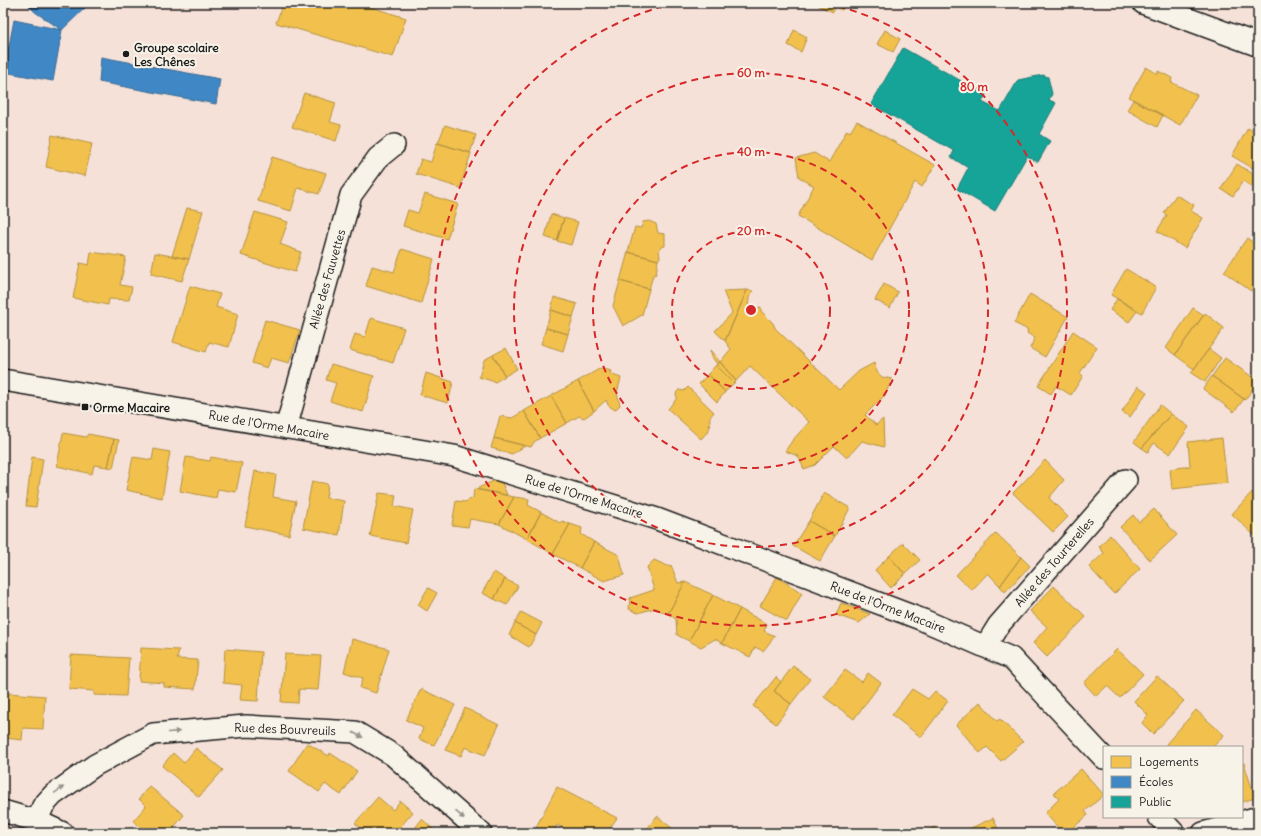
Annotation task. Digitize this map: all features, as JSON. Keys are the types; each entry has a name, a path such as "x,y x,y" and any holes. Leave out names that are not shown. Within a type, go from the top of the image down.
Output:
{"main road":[{"path":"1144,3 1258,45"}],"street":[{"name":"Allée des Fauvettes","path":"286,428 351,195 378,158 394,145"},
{"name":"Rue de l'Orme Macaire","path":"3,380 454,456 657,519 923,620 1011,658 1103,757"},
{"name":"Allée des Tourterelles","path":"985,647 998,626 1126,480"},
{"name":"Rue des Bouvreuils","path":"37,821 43,806 53,795 95,765 153,734 246,726 354,732 393,755 481,833"},
{"path":"3,811 37,821 63,833"},
{"path":"1203,833 1258,816"},
{"path":"1160,818 1174,833"}],"building: Logements":[{"path":"283,3 358,3 406,18 393,57 276,23"},
{"path":"820,3 845,3 842,10 835,7 833,12 819,6"},
{"path":"794,30 807,37 801,52 788,45"},
{"path":"885,30 900,39 893,52 877,44"},
{"path":"1146,67 1158,74 1158,71 1172,78 1171,82 1197,95 1180,125 1129,97"},
{"path":"304,93 336,103 330,122 341,125 336,141 292,127"},
{"path":"1133,100 1163,115 1157,127 1127,110"},
{"path":"857,121 935,165 922,187 915,182 872,260 798,216 814,186 799,177 796,158 814,153 829,162 847,130 850,132"},
{"path":"445,125 476,135 470,153 438,143"},
{"path":"1248,128 1258,134 1258,171 1232,156"},
{"path":"52,135 92,144 85,176 46,167"},
{"path":"437,143 471,153 460,188 416,174 421,159 431,162"},
{"path":"272,157 326,173 319,194 298,188 291,211 258,201"},
{"path":"1237,164 1258,177 1252,187 1243,181 1233,196 1221,189"},
{"path":"425,194 458,204 447,239 403,226 408,210 418,213"},
{"path":"1176,195 1194,205 1191,211 1203,218 1185,248 1157,231 1167,215 1164,213"},
{"path":"187,208 203,211 189,259 172,256"},
{"path":"255,212 288,222 280,244 301,252 295,272 241,255"},
{"path":"551,214 564,218 557,241 545,237"},
{"path":"564,218 578,222 571,245 557,241"},
{"path":"649,221 656,224 658,233 665,234 665,246 661,247 659,251 660,257 658,260 628,252 635,227 641,228 643,222"},
{"path":"1247,238 1258,246 1258,282 1251,291 1224,272"},
{"path":"402,249 434,259 421,303 366,286 372,266 394,272"},
{"path":"91,252 126,257 120,285 132,287 129,300 109,299 108,305 73,298 80,263 89,265"},
{"path":"628,252 658,260 656,274 653,275 649,289 620,281"},
{"path":"155,253 189,259 182,281 151,274"},
{"path":"1126,269 1156,287 1142,313 1111,295"},
{"path":"620,281 649,289 642,315 623,326 613,306"},
{"path":"884,284 898,292 890,308 875,300"},
{"path":"190,286 220,294 216,307 238,314 229,347 209,342 206,352 173,342"},
{"path":"747,290 725,341 715,331 732,313 723,291"},
{"path":"747,290 753,291 749,298 748,309 761,307 761,311 773,323 775,328 839,390 859,371 874,363 877,372 882,377 892,379 885,395 865,415 876,425 883,419 884,447 862,441 847,458 834,446 815,465 804,469 798,456 785,451 809,422 750,366 736,381 720,362 731,349 725,341"},
{"path":"1030,294 1068,317 1045,357 1030,348 1035,338 1027,333 1028,330 1014,323"},
{"path":"554,297 577,304 573,317 551,310"},
{"path":"1117,299 1137,311 1129,322 1110,310"},
{"path":"1193,308 1204,315 1175,355 1166,348"},
{"path":"551,310 573,317 568,334 546,328"},
{"path":"1205,313 1224,328 1194,369 1175,355"},
{"path":"371,318 404,328 393,363 350,350 355,334 365,337"},
{"path":"265,320 300,330 289,363 271,358 267,368 252,363"},
{"path":"546,328 568,334 563,351 541,344"},
{"path":"1073,331 1097,347 1080,373 1083,376 1071,395 1056,386 1051,394 1038,386"},
{"path":"506,348 517,369 505,376 493,355"},
{"path":"1209,349 1221,358 1205,382 1191,373"},
{"path":"710,350 720,362 717,364 712,357"},
{"path":"493,355 505,376 495,382 479,377 484,360"},
{"path":"1225,358 1258,381 1245,400 1212,376"},
{"path":"720,362 736,381 734,383 716,365"},
{"path":"331,364 374,376 363,412 330,401 336,383 326,380"},
{"path":"716,365 734,383 725,392 708,374"},
{"path":"601,368 611,371 610,374 621,378 617,393 620,405 615,410 608,405 606,400 594,411 578,381"},
{"path":"426,373 453,382 448,403 420,395"},
{"path":"708,374 725,392 717,402 699,384"},
{"path":"1212,376 1244,399 1234,412 1203,389"},
{"path":"578,381 594,411 584,418 579,416 567,423 551,396"},
{"path":"1138,386 1147,392 1130,417 1122,412"},
{"path":"688,387 714,412 710,417 709,430 701,439 668,409 677,398 676,393 679,390 684,391"},
{"path":"551,396 567,423 540,438 524,411"},
{"path":"1160,405 1171,414 1142,448 1134,442"},
{"path":"524,411 540,438 534,442 531,447 494,438 500,416 512,418"},
{"path":"1171,414 1189,427 1170,454 1154,443 1148,452 1142,448"},
{"path":"63,433 86,437 88,434 114,439 108,467 94,465 92,474 57,466"},
{"path":"494,438 525,446 512,454 491,448"},
{"path":"1222,438 1227,483 1172,489 1170,469 1190,466 1188,442"},
{"path":"114,439 119,440 113,468 108,467"},
{"path":"154,449 170,452 162,498 126,490 133,457 152,460"},
{"path":"32,457 43,459 36,507 26,506"},
{"path":"186,457 210,461 211,457 242,463 236,492 218,489 216,498 180,491"},
{"path":"1045,460 1064,480 1049,498 1068,517 1053,532 1013,493"},
{"path":"255,471 276,475 273,497 296,501 289,535 245,526"},
{"path":"500,478 507,495 476,489"},
{"path":"312,481 328,484 326,498 344,501 339,535 303,528"},
{"path":"474,489 514,497 499,524 470,519 468,527 452,525 456,501 465,502 473,498"},
{"path":"1252,492 1258,498 1258,539 1232,514"},
{"path":"379,493 396,495 394,506 413,510 406,543 370,536"},
{"path":"824,493 850,508 835,536 809,521"},
{"path":"514,497 529,499 528,505 541,512 527,539 499,524"},
{"path":"1154,509 1177,535 1150,560 1120,527 1133,515 1139,522"},
{"path":"541,512 560,523 562,521 570,524 553,554 527,539"},
{"path":"809,521 835,536 820,561 793,546"},
{"path":"570,524 582,528 581,534 594,542 580,568 553,554"},
{"path":"996,533 1021,557 1000,586 988,573 972,590 956,575"},
{"path":"1110,535 1140,569 1114,594 1089,567 1104,553 1099,547"},
{"path":"594,542 619,555 624,575 604,581 580,568"},
{"path":"903,543 920,560 905,574 889,556"},
{"path":"889,556 905,574 891,588 875,570"},
{"path":"1021,557 1030,566 1005,592 1000,586"},
{"path":"654,560 670,567 671,565 678,583 685,582 668,614 655,608 638,613 629,609 630,598 654,590 647,567"},
{"path":"494,572 505,579 494,599 482,593"},
{"path":"777,577 802,593 787,621 760,606"},
{"path":"505,579 518,586 507,605 494,599"},
{"path":"685,582 713,595 689,641 677,635 676,619 668,614"},
{"path":"1054,586 1086,617 1047,657 1033,643 1047,627 1030,611"},
{"path":"428,588 437,593 427,611 418,605"},
{"path":"713,595 740,609 722,643 715,639 701,647 689,641"},
{"path":"841,603 870,614 859,623 836,615"},
{"path":"740,609 767,624 764,631 775,636 763,651 755,647 750,657 722,643"},
{"path":"521,612 542,623 536,635 515,623"},
{"path":"515,623 536,635 529,647 509,635"},
{"path":"352,639 389,649 376,693 360,688 363,678 344,672"},
{"path":"141,648 179,650 177,659 198,660 195,689 164,687 164,683 139,681"},
{"path":"225,649 261,652 258,701 240,700 242,685 223,683"},
{"path":"1117,649 1143,674 1120,698 1107,686 1096,696 1084,683"},
{"path":"285,654 321,656 318,690 299,689 298,703 281,702"},
{"path":"71,655 129,658 126,696 94,695 94,691 69,689"},
{"path":"793,666 810,679 791,704 774,691"},
{"path":"845,670 862,682 868,673 881,683 854,719 824,697"},
{"path":"1157,676 1184,701 1153,734 1142,723 1148,715 1134,701"},
{"path":"776,677 781,682 774,691 791,704 776,724 753,706"},
{"path":"421,689 455,705 434,745 419,739 423,728 406,720"},
{"path":"912,689 928,699 935,691 948,701 921,737 892,715"},
{"path":"8,693 45,696 43,729 23,728 22,740 5,738"},
{"path":"980,702 997,721 1000,719 1023,742 1001,761 987,747 980,753 956,725"},
{"path":"465,708 499,725 485,755 465,747 461,756 445,750"},
{"path":"1196,710 1224,735 1214,746 1169,746 1166,744"},
{"path":"307,743 329,756 330,753 357,771 341,795 325,784 319,792 289,771"},
{"path":"196,748 223,770 199,797 162,766 173,753 184,763"},
{"path":"1243,763 1244,763 1255,798 1243,802"},
{"path":"1081,769 1103,794 1103,796 1085,811 1088,815 1067,833 1063,833 1045,813 1059,799 1054,793"},
{"path":"149,786 184,815 169,833 148,833 133,821 146,806 139,799"},
{"path":"557,787 617,818 606,833 575,833 557,825 553,833 548,833 536,827"},
{"path":"378,797 393,810 400,801 413,812 395,833 367,833 355,823"},
{"path":"657,816 678,833 644,833"},
{"path":"993,818 1000,833 960,833"},
{"path":"422,819 435,831 433,833 411,833"},
{"path":"935,827 937,833 922,833"}],"building: Écoles":[{"path":"26,3 90,3 62,30 35,12"},
{"path":"14,20 62,30 53,81 4,72"},
{"path":"101,57 220,79 216,104 99,82"}],"building: Public":[{"path":"903,48 986,95 982,102 1000,111 1018,80 1043,75 1048,77 1052,94 1049,100 1056,103 1039,134 1050,141 1038,162 1027,156 995,211 957,189 968,168 951,157 954,151 871,104"}],"place":[{"name":"Groupe scolaire Les Chênes","path":"126,54"},
{"name":"Orme Macaire","path":"85,407"}]}
